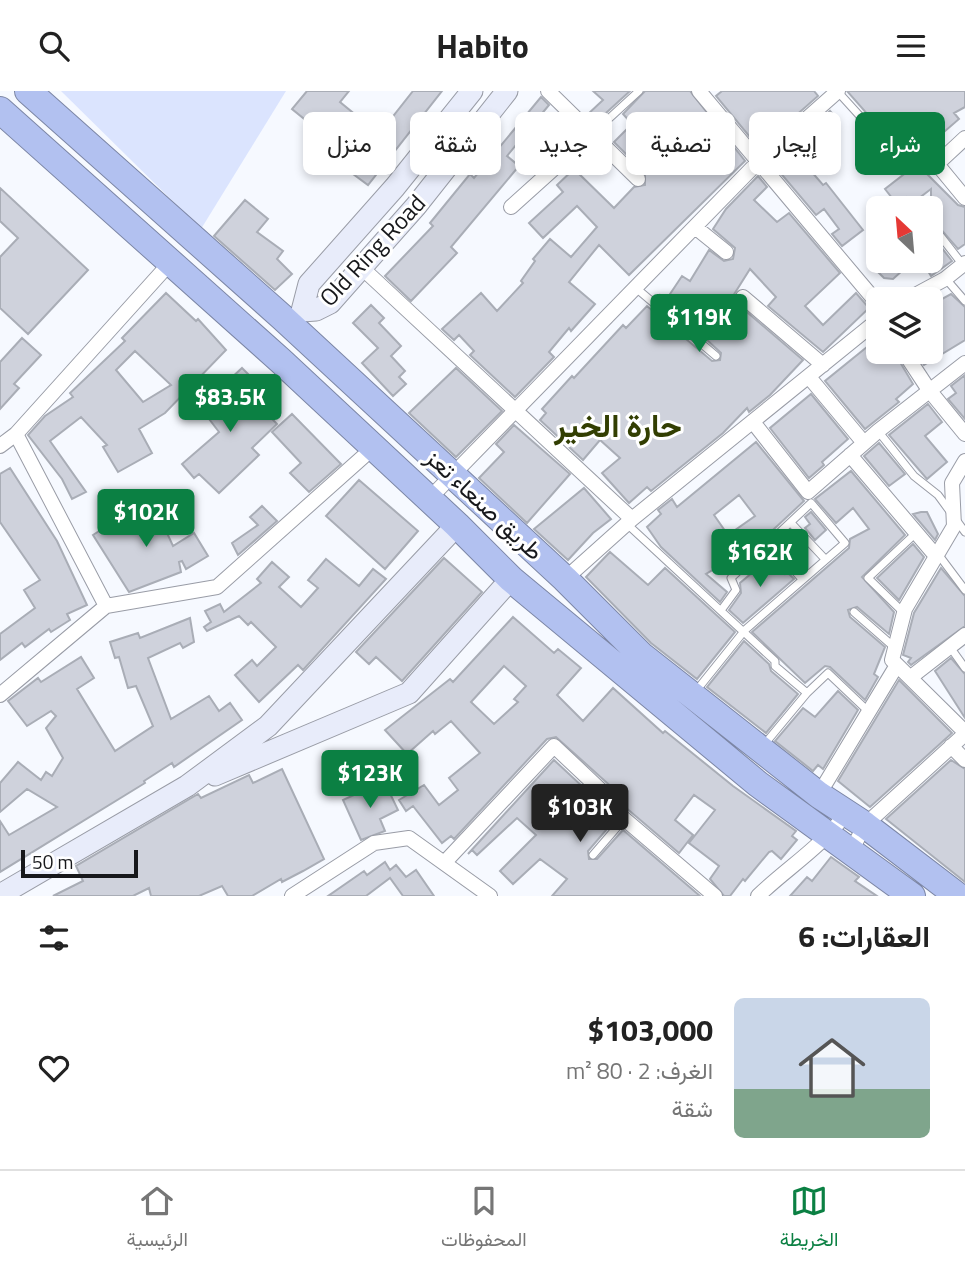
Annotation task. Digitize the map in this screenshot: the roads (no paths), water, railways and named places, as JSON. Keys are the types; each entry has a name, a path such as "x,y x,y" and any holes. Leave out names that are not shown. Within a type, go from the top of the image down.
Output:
{"highway":[{"name":"طريق صنعاء تعز","path":"28,91 296,318 641,655 819,795 958,896"},
{"name":"طريق صنعاء تعز","path":"0,110 429,499 511,579 758,784 912,896"}],"street":[{"name":"Old Ring Road","path":"296,318 309,284 395,187 472,91"},
{"name":"Old Ring Road","path":"296,318 330,303 416,206 507,91"},
{"path":"548,91 571,112"},
{"path":"699,91 749,148"},
{"path":"814,112 837,91"},
{"path":"945,157 965,138"},
{"path":"612,155 638,179"},
{"path":"429,499 749,171"},
{"path":"945,174 965,198"},
{"path":"511,207 547,175"},
{"path":"772,175 866,289"},
{"path":"695,227 726,252"},
{"path":"1,443 16,434 170,263"},
{"path":"930,287 964,264"},
{"path":"361,267 630,521"},
{"path":"743,297 823,365"},
{"path":"565,579 630,521 866,330"},
{"path":"753,422 810,498 850,455 965,363"},
{"path":"912,364 965,434"},
{"path":"809,377 864,443"},
{"path":"16,434 106,606"},
{"path":"0,695 106,606 217,587 373,448"},
{"path":"850,455 937,555"},
{"path":"758,896 785,870 840,843 855,819 965,733 892,660 904,613 954,526 952,483 965,461"},
{"path":"0,895 187,786 268,726 457,525"},
{"path":"187,786 408,693 511,579"},
{"path":"911,677 965,635"},
{"path":"803,817 897,665"},
{"path":"446,861 554,746 608,797 608,805 715,896"},
{"path":"951,746 965,760"},
{"path":"840,843 855,819"},
{"path":"292,896 374,843 409,838 446,861 490,896"}],"lane":[{"path":"612,116 639,91"},
{"path":"837,91 856,112"},
{"path":"943,239 964,264"},
{"path":"945,279 965,301"},
{"path":"636,288 716,356"},
{"path":"878,431 914,476 938,495 965,532"},
{"path":"692,695 745,630 801,578 845,543 810,498 791,523 731,578 736,590 722,609"},
{"path":"630,521 745,630 775,661 775,666 807,693"},
{"path":"791,523 825,559"},
{"path":"904,613 868,578 916,533"},
{"path":"769,543 801,578"},
{"path":"937,555 962,579 965,590"},
{"path":"854,612 895,648"},
{"path":"950,646 965,668"},
{"path":"761,749 807,693 828,673 869,712"},
{"path":"593,855 624,819"}],"district":[{"name":"حارة الخير","path":"618,425"}]}
